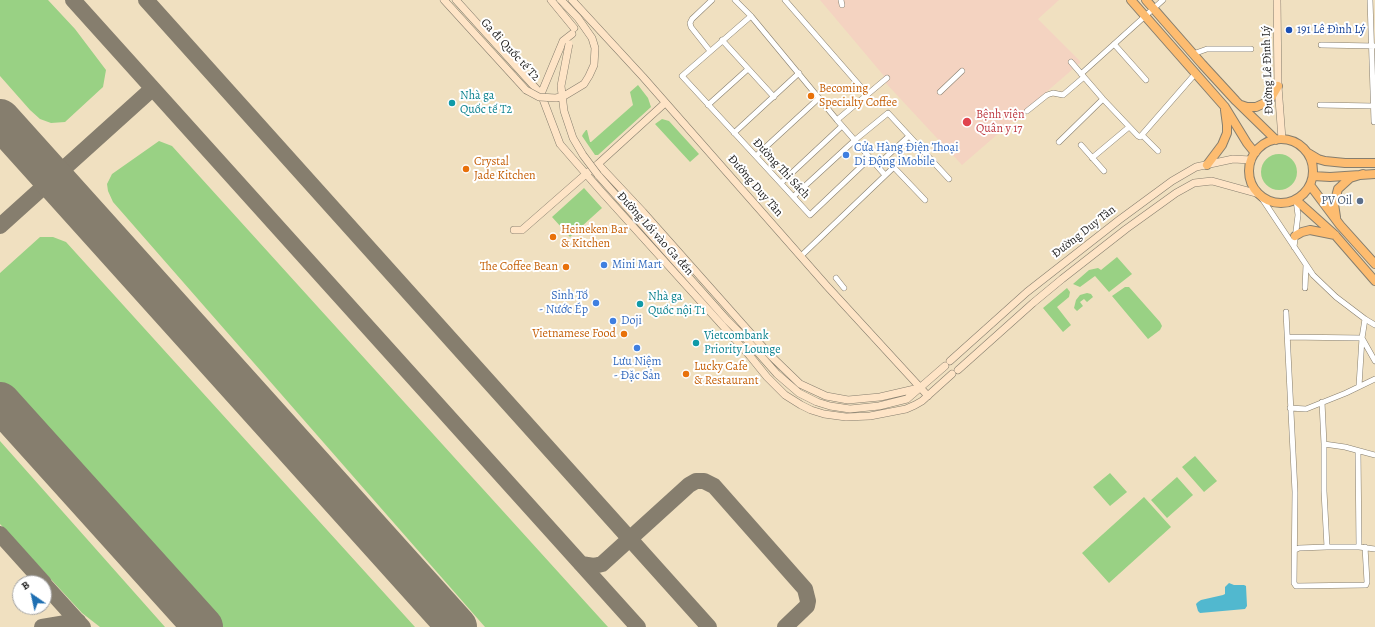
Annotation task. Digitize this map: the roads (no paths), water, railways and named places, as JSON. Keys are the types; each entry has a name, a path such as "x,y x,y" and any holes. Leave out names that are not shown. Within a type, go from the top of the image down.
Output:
{"main road":[{"path":"1131,0 1225,107 1247,143 1253,156"},
{"path":"1146,0 1239,104 1278,139"},
{"path":"1239,104 1248,107 1267,102 1278,86"},
{"path":"1207,165 1222,145 1227,133 1225,107"},
{"path":"1303,148 1312,161 1313,176 1306,192 1296,200 1274,203 1259,194 1251,182 1249,167 1253,156 1260,147 1268,142 1278,139 1297,143 1303,148 1310,154 1325,161 1350,164 1375,163"},
{"path":"1340,225 1334,210 1336,194 1345,181 1363,174"},
{"path":"1313,176 1330,177 1375,174"},
{"path":"1310,185 1340,225 1375,264"},
{"path":"1296,200 1335,235 1375,281"},
{"path":"1295,236 1310,230 1335,235"}],"street":[{"name":"Ga đi Quốc tế T2","path":"444,0 526,90 539,97 552,98 574,92 584,84 594,65 595,57 595,48 592,38 561,0"},
{"name":"Ga đi Quốc tế T2","path":"448,0 528,88 541,94"},
{"name":"Đường Lối vào Ga đến","path":"456,0 541,94 560,144 777,388 793,400 811,410 836,416 860,417 906,409 928,396"},
{"path":"551,0 573,31"},
{"name":"Đường Duy Tân","path":"572,0 928,396 1033,303 1121,233 1176,193 1198,182 1212,181 1259,194"},
{"path":"712,0 692,19 690,23 691,27 710,51 751,16"},
{"path":"736,0 885,175"},
{"path":"785,0 867,94"},
{"path":"1027,111 1047,95 1053,93 1063,95 1114,44 1163,0"},
{"name":"Đường Lê Đình Lý","path":"1277,0 1278,139"},
{"path":"1370,0 1374,46 1374,122"},
{"path":"541,94 563,41 587,17"},
{"path":"573,31 561,86 564,111 573,138 598,175 777,374 799,393 823,404 840,408 860,409 900,402 907,399 921,387"},
{"path":"722,40 774,97"},
{"path":"1114,44 1146,80"},
{"path":"1321,45 1374,46"},
{"path":"1193,54 1207,49 1251,49"},
{"name":"Đường Thi Sách","path":"710,51 682,76 810,215 870,158"},
{"path":"1071,62 1129,127 1138,136 1143,136 1158,151"},
{"path":"708,105 748,69"},
{"path":"940,92 962,71"},
{"path":"734,133 799,73"},
{"path":"1143,136 1195,74"},
{"path":"837,120 887,78"},
{"path":"756,156 819,98"},
{"path":"1059,142 1103,99"},
{"path":"514,230 522,230 665,103"},
{"path":"1320,105 1374,106"},
{"path":"794,196 855,140 888,113 949,179"},
{"path":"781,183 842,126"},
{"path":"1092,158 1129,127"},
{"path":"909,136 885,158 925,200"},
{"path":"1081,145 1104,172"},
{"name":"Đường Duy Tân","path":"921,387 1027,292 1172,181 1196,167 1253,156"},
{"path":"598,164 643,212 770,355 800,384 826,396 848,400 880,397 921,387"},
{"path":"801,256 894,167"},
{"path":"1196,167 1198,182"},
{"path":"1259,194 1312,275 1326,289 1375,325"},
{"path":"1294,247 1298,215 1296,200"},
{"path":"1305,288 1306,266"},
{"path":"836,278 844,288"},
{"path":"1286,312 1295,492 1294,583 1296,586 1366,585 1365,548"},
{"path":"1359,386 1362,338 1365,319"},
{"path":"986,330 993,338"},
{"path":"1287,337 1362,338"},
{"path":"1362,338 1375,361"},
{"path":"1290,408 1306,409 1346,393 1375,378"},
{"path":"1322,402 1327,547"},
{"path":"1324,444 1345,447 1375,455"},
{"path":"1358,451 1359,547"},
{"path":"1295,550 1299,548 1327,547 1359,547 1375,549"}],"water":[{"path":"1229,583 1246,586 1247,606 1245,609 1200,613 1198,611 1196,604 1198,602 1225,594 1225,587"}],"place":[{"name":"191 Lê Đình Lý","path":"1289,30"},
{"name":"Becoming Specialty Coffee","path":"811,96"},
{"name":"Nhà ga Quốc tế T2","path":"452,103"},
{"name":"Bệnh viện Quân y 17","path":"967,122"},
{"name":"Cửa Hàng Điện Thoại Di Động iMobile","path":"846,155"},
{"name":"Crystal Jade Kitchen","path":"466,169"},
{"name":"PV Oil","path":"1360,201"},
{"name":"Heineken Bar & Kitchen","path":"553,237"},
{"name":"Mini Mart","path":"604,265"},
{"name":"The Coffee Bean","path":"566,267"},
{"name":"Sinh Tố - Nước Ép","path":"596,303"},
{"name":"Nhà ga Quốc nội T1","path":"640,304"},
{"name":"Doji","path":"613,321"},
{"name":"Vietnamese Food","path":"624,334"},
{"name":"Vietcombank Priority Lounge","path":"696,343"},
{"name":"Lưu Niệm - Đặc Sản","path":"637,348"},
{"name":"Lucky Cafe & Restaurant","path":"686,374"}]}
